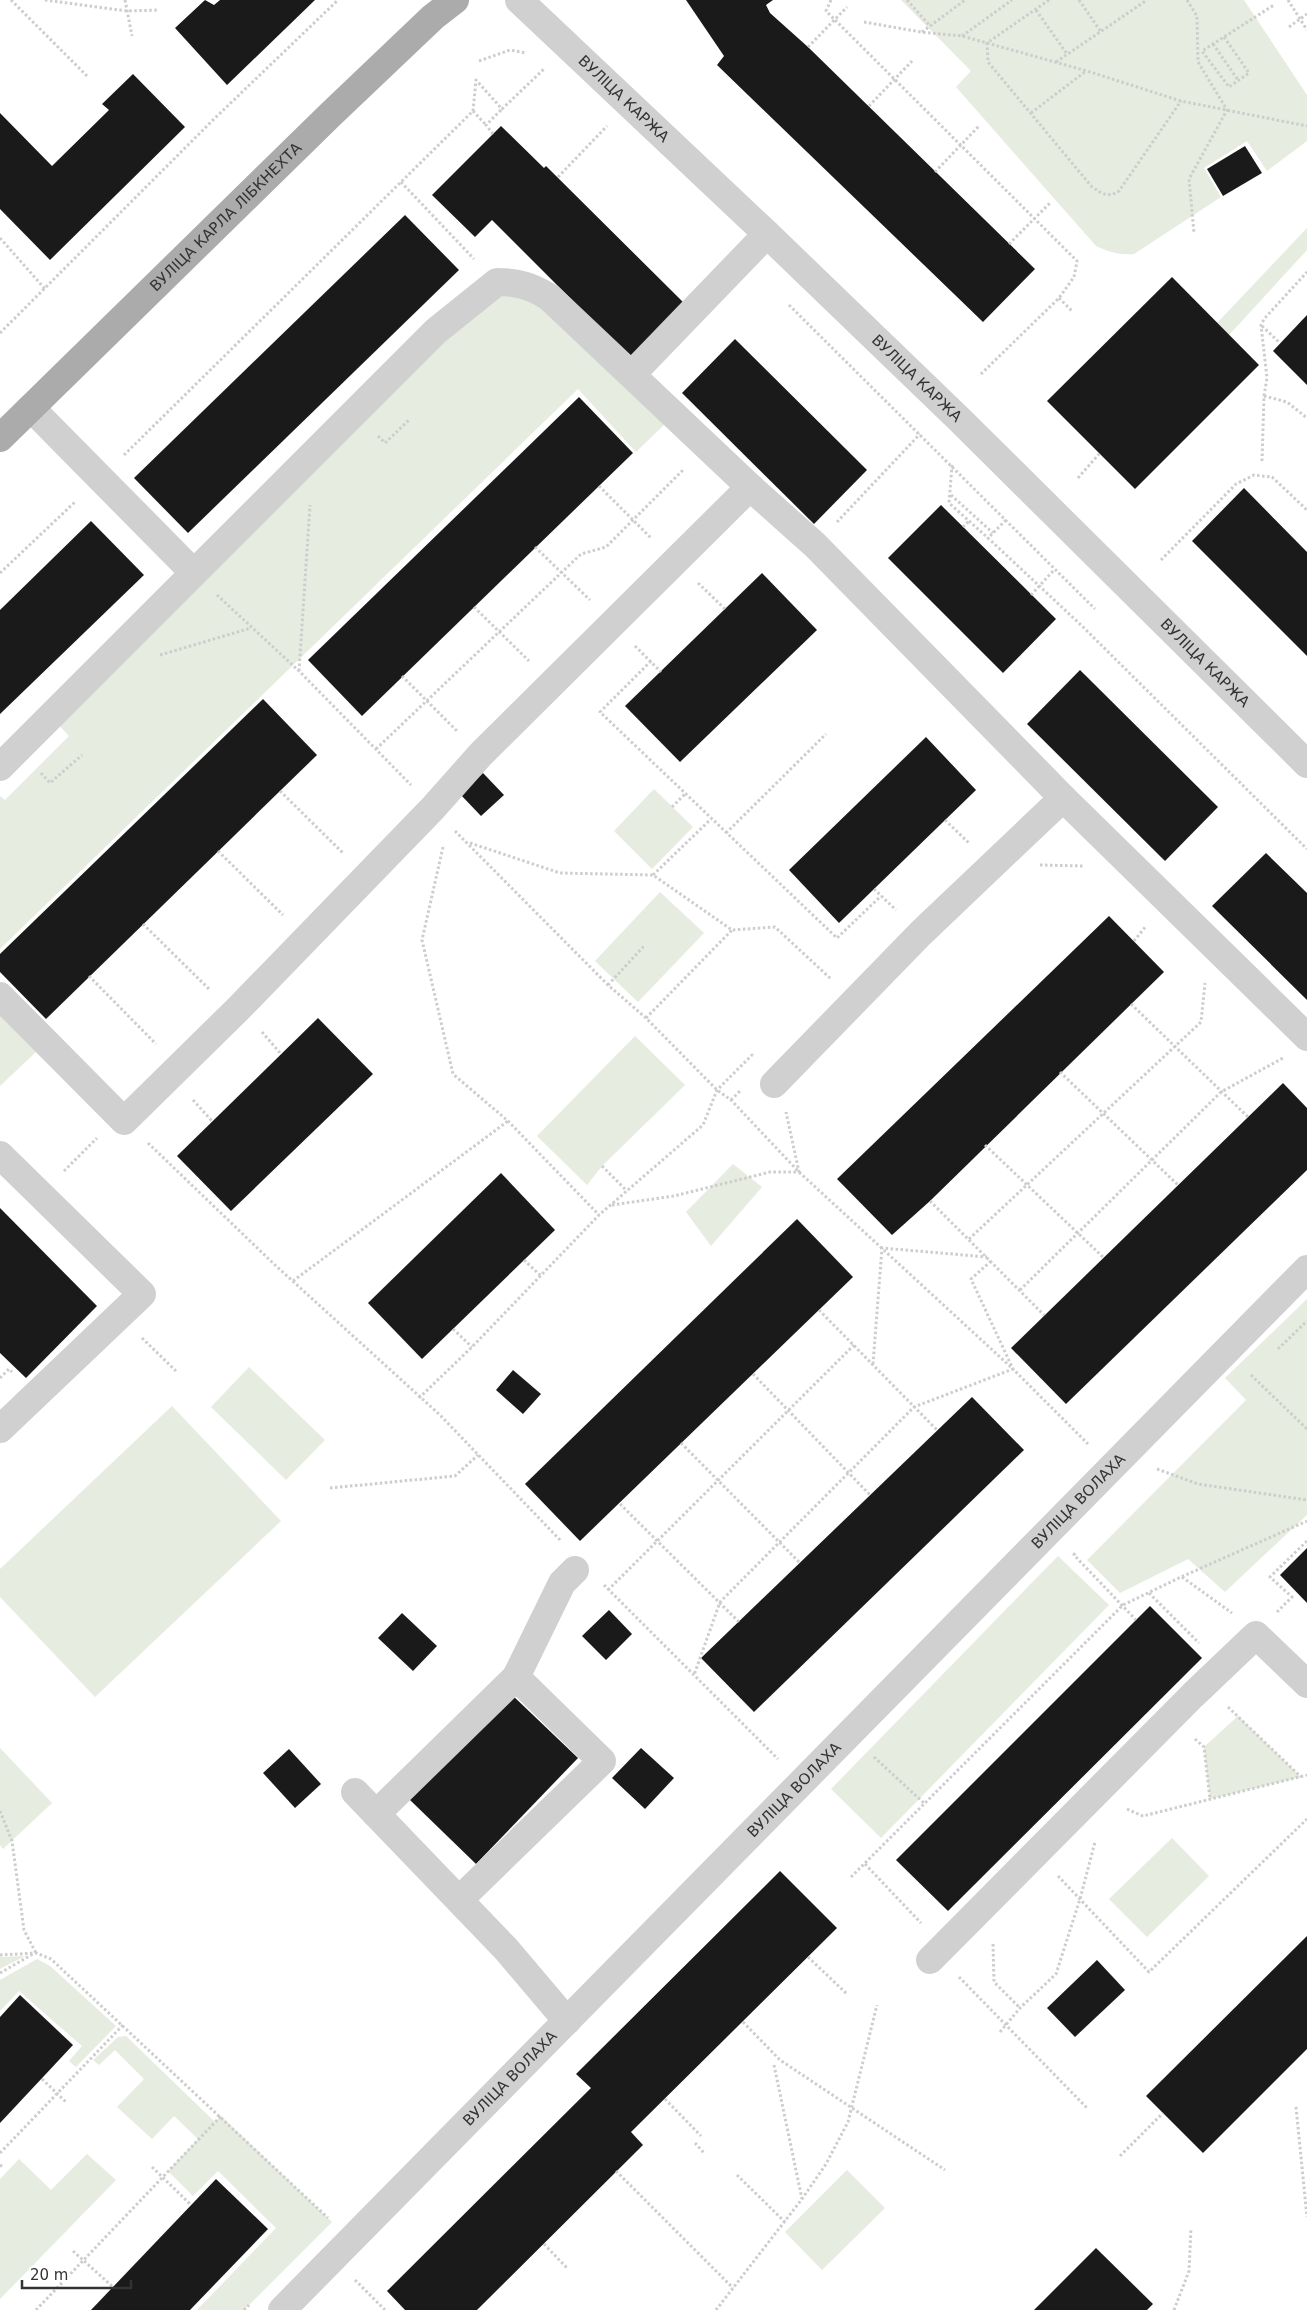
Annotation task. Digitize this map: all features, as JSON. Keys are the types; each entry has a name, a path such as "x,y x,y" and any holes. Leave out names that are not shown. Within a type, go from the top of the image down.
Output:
{"main road":[{"name":"ВУЛІЦА КАРЛА ЛІБКНЕХТА","path":"0,438 330,115 433,17 455,0"}],"street":[{"name":"ВУЛІЦА КАРЖА","path":"519,0 767,234 966,426 1307,764"},
{"path":"632,374 767,234"},
{"path":"0,767 436,331 497,282 518,282 534,287 549,297 706,446 815,545 1063,798 1307,1037"},
{"path":"31,408 193,572"},
{"path":"0,996 124,1121 234,1013 367,876 440,816 480,754 676,563 750,487"},
{"path":"774,1084 991,864 1063,798"},
{"path":"0,1155 142,1294 0,1429"},
{"name":"ВУЛІЦА ВОЛАХА","path":"282,2310 1307,1269"},
{"path":"376,1814 516,1677 562,1583 571,1559"},
{"path":"937,1954 1204,1684 1256,1635 1307,1684"},
{"path":"460,1899 602,1761 516,1677"},
{"path":"355,1792 460,1899 506,1949 567,2021"}],"path":[{"path":"11,0 88,77"},
{"path":"45,0 127,11 159,10"},
{"path":"125,0 132,36"},
{"path":"0,333 214,119 338,0"},
{"path":"831,0 826,11 1076,261 1074,277 1059,298 979,376"},
{"path":"907,0 930,26"},
{"path":"921,32 965,0"},
{"path":"962,36 1012,0"},
{"path":"1049,0 987,44 988,62 1092,187 1103,195 1112,195 1119,191 1181,101"},
{"path":"1079,0 1101,32"},
{"path":"1056,62 1146,0"},
{"path":"1187,0 1197,16 1198,62 1227,110"},
{"path":"1288,0 1307,30"},
{"path":"1224,37 1249,73 1229,87 1202,51 1274,5"},
{"path":"808,47 847,7"},
{"path":"1036,10 1068,54"},
{"path":"1289,28 1307,14"},
{"path":"864,22 921,32 962,36 1087,71 1181,101 1307,126"},
{"path":"1213,44 1238,80"},
{"path":"478,60 510,50 534,54"},
{"path":"869,106 912,62"},
{"path":"486,125 546,67"},
{"path":"1030,113 1087,71"},
{"path":"0,572 100,479 473,111 476,80 502,109"},
{"path":"1194,233 1189,179 1227,110"},
{"path":"473,111 493,134"},
{"path":"600,119 614,133"},
{"path":"558,177 607,126"},
{"path":"936,172 979,126"},
{"path":"401,182 497,282"},
{"path":"1009,244 1050,203"},
{"path":"0,238 45,289"},
{"path":"1262,461 1264,396 1267,378 1261,326 1264,319 1307,272"},
{"path":"1059,298 1072,311"},
{"path":"784,300 1095,609"},
{"path":"1261,326 1280,342"},
{"path":"1264,396 1287,402 1307,418"},
{"path":"377,435 385,443 410,419"},
{"path":"815,545 920,434"},
{"path":"376,749 581,554 606,547 706,446"},
{"path":"1078,478 1099,454"},
{"path":"952,465 950,503 1080,625 1307,849"},
{"path":"1161,560 1236,484 1254,475 1272,477 1307,510"},
{"path":"598,486 676,563"},
{"path":"950,494 993,533"},
{"path":"299,671 311,495"},
{"path":"988,538 1006,520"},
{"path":"963,527 969,521"},
{"path":"536,547 613,624"},
{"path":"1031,595 1037,586 1054,570"},
{"path":"702,587 725,609"},
{"path":"227,604 299,671 608,985 646,1018 717,1090 731,1100 799,1172 1013,1369 1093,1449"},
{"path":"474,607 551,684"},
{"path":"158,655 251,628"},
{"path":"638,649 661,672"},
{"path":"651,661 600,712 837,938 881,896"},
{"path":"402,676 480,754"},
{"path":"726,833 826,734"},
{"path":"50,783 82,755"},
{"path":"280,791 367,876"},
{"path":"672,807 685,794"},
{"path":"440,816 422,940 453,1074 508,1121 599,1215"},
{"path":"653,875 711,819"},
{"path":"469,843 560,873 653,875 732,930 775,927 855,1002"},
{"path":"218,851 307,938"},
{"path":"991,864 1110,867 1124,858"},
{"path":"143,924 234,1013"},
{"path":"646,1018 732,930"},
{"path":"608,985 645,945"},
{"path":"89,976 179,1067"},
{"path":"969,1239 1201,1022 1205,976"},
{"path":"1131,1004 1248,1117"},
{"path":"267,1037 282,1054"},
{"path":"419,1398 472,1347 599,1215 703,1125 717,1090 752,1055 758,1061"},
{"path":"1020,1290 1221,1092 1287,1056"},
{"path":"1060,1072 1178,1185"},
{"path":"774,1084 785,1106 799,1172"},
{"path":"198,1105 212,1121"},
{"path":"124,1121 293,1281 419,1398 440,1415 571,1559"},
{"path":"293,1281 508,1121"},
{"path":"985,1145 1104,1258"},
{"path":"602,1166 627,1191"},
{"path":"610,1205 674,1196 770,1172 799,1172"},
{"path":"930,1201 1044,1315"},
{"path":"882,1248 987,1257"},
{"path":"872,1364 882,1248"},
{"path":"524,1260 541,1276"},
{"path":"991,1261 971,1279 1013,1369"},
{"path":"819,1310 937,1430"},
{"path":"453,1329 472,1347"},
{"path":"138,1335 176,1371"},
{"path":"608,1590 854,1345"},
{"path":"694,1675 720,1602 914,1407 1013,1369"},
{"path":"753,1374 870,1495"},
{"path":"1251,1375 1307,1429"},
{"path":"681,1444 800,1562"},
{"path":"330,1488 455,1476 478,1456"},
{"path":"1162,1471 1198,1484 1307,1500"},
{"path":"620,1504 740,1622"},
{"path":"851,1878 1123,1606 1182,1577 1307,1521"},
{"path":"1292,1597 1270,1576 1307,1541"},
{"path":"1074,1555 1136,1620"},
{"path":"1182,1577 1236,1616 1256,1635"},
{"path":"601,1583 778,1760"},
{"path":"1204,1684 1301,1777"},
{"path":"1172,1716 1204,1747 1210,1800"},
{"path":"868,1751 925,1804"},
{"path":"1128,1809 1144,1816 1307,1775"},
{"path":"0,1812 12,1841 24,1930 36,1953"},
{"path":"1060,1878 1150,1972 1307,1819"},
{"path":"1000,2032 1020,2008 1056,1974 1095,1845"},
{"path":"865,1864 937,1954 1087,2108"},
{"path":"992,1898 994,1982 1020,2008"},
{"path":"0,1973 36,1953"},
{"path":"0,1955 36,1953 51,1959 221,2116 332,2222"},
{"path":"808,1957 847,1994"},
{"path":"716,2310 785,2222 826,2164 848,2122 877,2005"},
{"path":"743,2022 780,2060 852,2106 945,2170"},
{"path":"0,2153 123,2025"},
{"path":"774,2065 802,2199"},
{"path":"42,2079 67,2102"},
{"path":"664,2100 701,2136"},
{"path":"1296,2107 1307,2217"},
{"path":"1120,2156 1163,2113"},
{"path":"36,2310 221,2116"},
{"path":"695,2143 705,2154"},
{"path":"0,2164 4,2168"},
{"path":"152,2167 190,2204"},
{"path":"616,2171 733,2288"},
{"path":"737,2174 785,2222"},
{"path":"1174,2310 1189,2271 1191,2228"},
{"path":"544,2244 567,2268"},
{"path":"73,2251 113,2287"},
{"path":"358,2282 385,2310"}],"shaded area":[{"path":"901,0 1244,0 1307,95 1307,141 1267,171 1247,141 1204,168 1221,197 1134,254 1105,250 1096,246 956,87 971,71"},
{"path":"1307,228 1307,250 1229,335 1217,323"},
{"path":"492,294 527,295 669,420 636,452 578,389 0,949 0,796 5,800 69,736 53,719"},
{"path":"654,789 693,827 652,869 614,831"},
{"path":"660,892 704,933 638,1002 595,961"},
{"path":"0,1013 37,1051 0,1086"},
{"path":"635,1036 685,1085 602,1166 587,1185 537,1136"},
{"path":"733,1164 762,1187 711,1246 686,1212"},
{"path":"1307,1299 1307,1515 1225,1592 1188,1559 1120,1593 1087,1560 1246,1400 1225,1378"},
{"path":"249,1367 325,1440 286,1480 211,1407"},
{"path":"172,1406 281,1521 95,1697 0,1597 0,1569"},
{"path":"1058,1556 1109,1605 881,1838 831,1789"},
{"path":"1238,1716 1301,1777 1210,1799 1204,1747"},
{"path":"0,1748 52,1803 3,1849 0,1845"},
{"path":"1172,1838 1209,1876 1147,1937 1109,1899"},
{"path":"25,1956 0,1969 0,1957"},
{"path":"37,1959 50,1966 116,2026 76,2067 69,2061 82,2046 19,1991 0,2011 0,1980"},
{"path":"126,2036 215,2122 221,2116 332,2222 244,2310 197,2310 276,2228 218,2171 193,2196 168,2171 198,2139 174,2116 152,2139 117,2107 144,2079 115,2050 99,2065 93,2060 118,2037"},
{"path":"87,2154 116,2180 0,2299 0,2179 19,2159 51,2190"},
{"path":"847,2170 885,2208 822,2270 785,2232"}],"building":[{"path":"205,0 214,5 220,0 315,0 227,85 175,28"},
{"path":"686,0 773,0 766,5 770,13 808,47 1035,269 983,322 717,65 724,56"},
{"path":"133,74 185,127 50,260 0,209 0,113 52,166 109,110 102,104"},
{"path":"501,126 544,168 546,166 686,305 631,359 492,220 475,237 432,195"},
{"path":"1245,146 1262,173 1223,196 1207,169"},
{"path":"405,215 459,270 188,533 134,478"},
{"path":"1172,277 1259,365 1135,489 1047,401"},
{"path":"1307,315 1307,385 1273,351"},
{"path":"735,339 867,470 814,524 682,393"},
{"path":"579,397 633,453 362,716 308,660"},
{"path":"1244,488 1307,552 1307,656 1192,541"},
{"path":"941,505 1056,619 1003,673 888,558"},
{"path":"91,521 144,575 0,714 0,610"},
{"path":"762,573 817,630 680,762 625,706"},
{"path":"1080,670 1218,807 1165,861 1027,724"},
{"path":"263,699 317,755 46,1019 0,972 0,954"},
{"path":"926,737 976,790 839,923 789,870"},
{"path":"483,773 504,795 481,816 460,794"},
{"path":"1266,853 1307,893 1307,1000 1212,906"},
{"path":"1109,916 1164,972 930,1201 892,1235 837,1179"},
{"path":"318,1018 373,1074 231,1211 177,1156"},
{"path":"1283,1083 1307,1108 1307,1170 1066,1404 1011,1348"},
{"path":"501,1173 555,1230 422,1359 368,1303"},
{"path":"0,1208 97,1306 26,1378 0,1353"},
{"path":"797,1219 853,1277 580,1541 525,1484"},
{"path":"513,1370 541,1394 523,1414 496,1390"},
{"path":"972,1397 1024,1450 754,1712 701,1658"},
{"path":"1307,1548 1307,1603 1280,1575"},
{"path":"1150,1606 1202,1658 948,1911 896,1860"},
{"path":"609,1610 632,1634 606,1660 582,1636"},
{"path":"402,1613 437,1646 413,1671 378,1638"},
{"path":"510,1693 578,1758 476,1864 409,1799"},
{"path":"641,1748 674,1778 645,1809 612,1778"},
{"path":"289,1749 321,1784 295,1808 263,1773"},
{"path":"780,1871 837,1928 631,2132 643,2145 477,2310 405,2310 387,2291 591,2088 576,2074"},
{"path":"1307,1936 1307,2049 1203,2153 1146,2096"},
{"path":"1097,1960 1125,1990 1075,2037 1047,2008"},
{"path":"20,1995 73,2045 0,2123 0,2017"},
{"path":"216,2179 268,2229 190,2310 91,2310"},
{"path":"1096,2248 1153,2304 1147,2310 1034,2310"}]}
